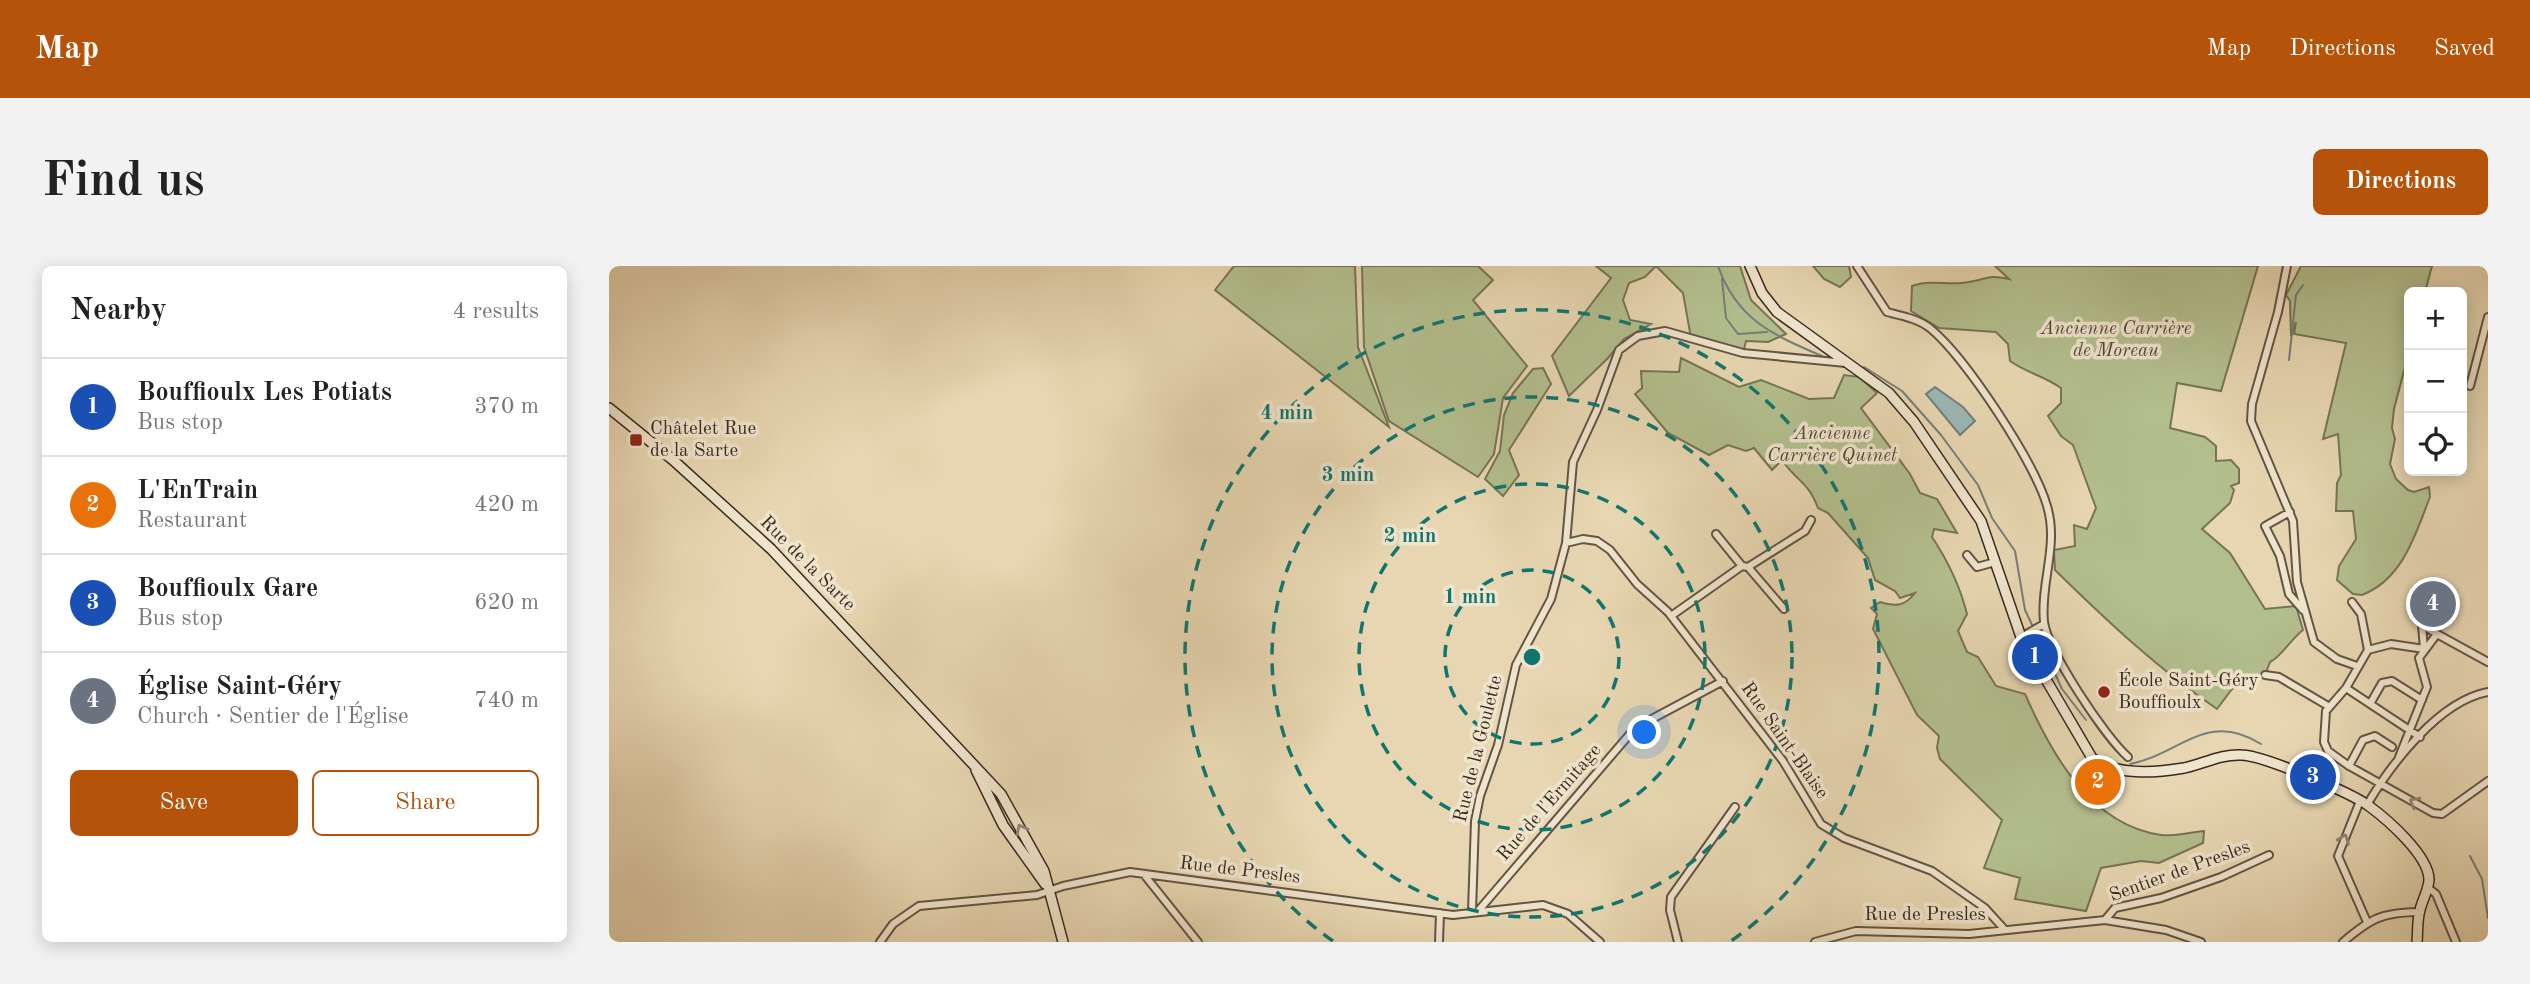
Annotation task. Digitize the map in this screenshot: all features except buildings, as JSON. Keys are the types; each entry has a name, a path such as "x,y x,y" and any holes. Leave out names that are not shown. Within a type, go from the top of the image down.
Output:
{"main road":[{"path":"1750,266 1762,293 1777,312 1889,393 1914,422 1981,521 2021,637 2083,746 2103,767 2115,771 2184,768 2217,758 2242,755 2270,760 2364,803 2401,834 2421,859 2429,879 2419,912 2417,942"},
{"name":"Rue de la Sarte","path":"609,408 673,460 771,549 969,756 1001,794 1050,891 1063,942"},
{"name":"Rue de la Sarte","path":"969,756 1003,825 1029,853"},
{"path":"992,799 1001,794"}],"street":[{"path":"1857,266 1887,312 1912,318 1930,328 1959,359 2030,464 2047,506 2053,536 2039,627 2098,723 2128,757"},
{"path":"2287,266 2278,312 2252,404 2252,421 2290,512 2297,582 2314,642 2337,659 2357,666"},
{"path":"2470,386 2488,317"},
{"name":"Rue de la Goulette","path":"1476,911 1475,821 1480,796 1498,745 1516,665 1551,599 1566,543 1573,462 1597,410 1613,363 1628,342 1649,332 1665,331 1743,353 1848,363"},
{"path":"2290,512 2265,526 2280,556 2289,594 2304,611"},
{"path":"1671,616 1805,531 1811,520"},
{"path":"1716,534 1784,609"},
{"name":"Rue Saint-Blaise","path":"1566,543 1583,539 1597,541 1610,550 1637,584 1671,616 1783,761 1821,824 1843,838 1932,871 1985,908 2005,930"},
{"path":"1968,555 1977,567 1995,562"},
{"path":"2424,649 2419,614 2429,588"},
{"path":"2352,602 2361,614 2368,650"},
{"path":"2422,625 2488,662"},
{"path":"2021,637 2039,627"},
{"path":"2399,757 2427,687 2420,658 2437,634"},
{"path":"2424,649 2391,644 2368,650 2346,688 2328,706 2324,720 2324,742 2328,751 2349,766 2433,813 2442,814 2488,781"},
{"path":"2265,675 2279,677 2328,706"},
{"name":"Rue de l'Ermitage","path":"1476,911 1635,728 1723,681"},
{"path":"2370,704 2382,683 2392,681 2422,700"},
{"path":"2346,688 2420,737"},
{"path":"2367,922 2337,856 2364,803 2399,757 2420,737 2464,700 2488,692"},
{"path":"2349,766 2363,740 2375,737 2392,747"},
{"path":"1678,942 1670,910 1671,897 1735,807"},
{"name":"Sentier de Presles","path":"2105,920 2115,908 2161,898 2221,877 2269,855"},
{"name":"Rue de Presles","path":"880,942 893,924 919,906 1037,895 1130,872 1146,877 1453,915 1543,905 1568,915 1600,942"},
{"path":"1146,877 1198,942"},
{"path":"2427,887 2436,894 2456,942"},
{"path":"2343,942 2367,922 2393,912 2419,912"},
{"path":"1439,942 1440,913"},
{"name":"Rue de Presles","path":"1815,942 1856,931 1969,934 2105,920 2166,930 2198,942"}],"green space":[{"path":"1234,266 1355,266 1358,347 1389,427 1215,290"},
{"path":"1362,266 1478,266 1493,280 1473,300 1527,366 1503,398 1494,454 1478,477 1389,421 1364,347"},
{"path":"1596,266 1656,266 1645,277 1629,283 1623,300 1630,320 1651,324 1624,339 1569,396 1552,356 1611,278"},
{"path":"1656,266 1740,266 1751,300 1786,334 1768,342 1746,341 1743,353 1691,338 1683,293"},
{"path":"1813,266 1849,266 1851,277 1840,287 1824,279"},
{"name":"Ancienne Carrière de Moreau","path":"1995,266 2258,266 2221,391 2177,383 2170,428 2205,437 2216,446 2216,461 2231,460 2239,469 2239,483 2231,486 2234,490 2230,503 2202,529 2230,553 2265,609 2296,606 2303,630 2270,662 2265,675 2232,689 2217,709 2133,643 2055,570 2054,550 2075,546 2074,525 2087,529 2096,508 2073,445 2061,436 2048,416 2061,403 2061,388 2010,361 2008,344 1996,332 1939,328 1911,311 1912,286 1962,283 1992,277 2009,279"},
{"path":"2301,266 2432,266 2426,287 2404,287 2404,371 2394,409 2392,428 2395,439 2390,464 2396,479 2408,490 2414,492 2429,487 2430,497 2413,540 2398,567 2376,588 2362,595 2353,594 2337,580 2339,566 2356,539 2353,511 2336,511 2337,483 2341,475 2338,434 2323,439 2346,343 2294,334 2296,322 2291,336 2290,301 2286,295"},
{"name":"Ancienne Carrière Quinet","path":"1681,358 1739,387 1761,380 1809,399 1834,398 1844,375 1859,377 1877,393 1861,408 1910,474 1920,493 1937,499 1957,533 1934,529 1932,537 1953,574 1964,604 1967,614 1958,631 1967,652 1978,657 1996,686 2025,694 2061,762 2094,802 2113,817 2136,828 2161,835 2204,831 2203,843 2159,863 2141,861 2101,868 2086,911 2015,899 2020,878 1984,868 2002,820 1940,759 1937,748 1939,736 1917,715 1873,629 1877,614 1871,608 1880,602 1900,604 1908,601 1915,593 1900,598 1895,591 1875,580 1868,558 1828,513 1818,508 1806,486 1782,460 1772,470 1754,448 1746,451 1728,445 1709,455 1668,433 1635,394 1642,388 1641,371 1679,372"},
{"path":"1543,368 1551,384 1509,450 1519,475 1503,496 1485,479 1500,451 1504,415 1513,393 1533,369"}],"water":[{"path":"1935,387 1963,407 1975,421 1960,435 1926,394"}],"waterway":[{"path":"1718,266 1726,285 1746,313 1773,333 1822,356"},
{"path":"1722,279 1726,318 1738,334 1767,332"},
{"path":"2289,360 2296,295 2303,285"},
{"path":"1864,367 1902,391 1941,435 1978,485 1992,518 2015,551 2025,610 2033,627"},
{"path":"2036,632 2062,689 2086,720"},
{"path":"2130,764 2209,733 2225,731 2261,744"},
{"path":"2470,856 2482,879 2488,918"}],"place":[{"name":"Châtelet Rue de la Sarte","path":"636,440"},
{"name":"Église Saint-Géry","path":"2433,604"},
{"name":"Bouffioulx Les Potiats","path":"2035,657"},
{"name":"École Saint-Géry Bouffioulx","path":"2104,692"},
{"name":"Bouffioulx Gare","path":"2313,777"},
{"name":"L'EnTrain","path":"2098,782"}]}
